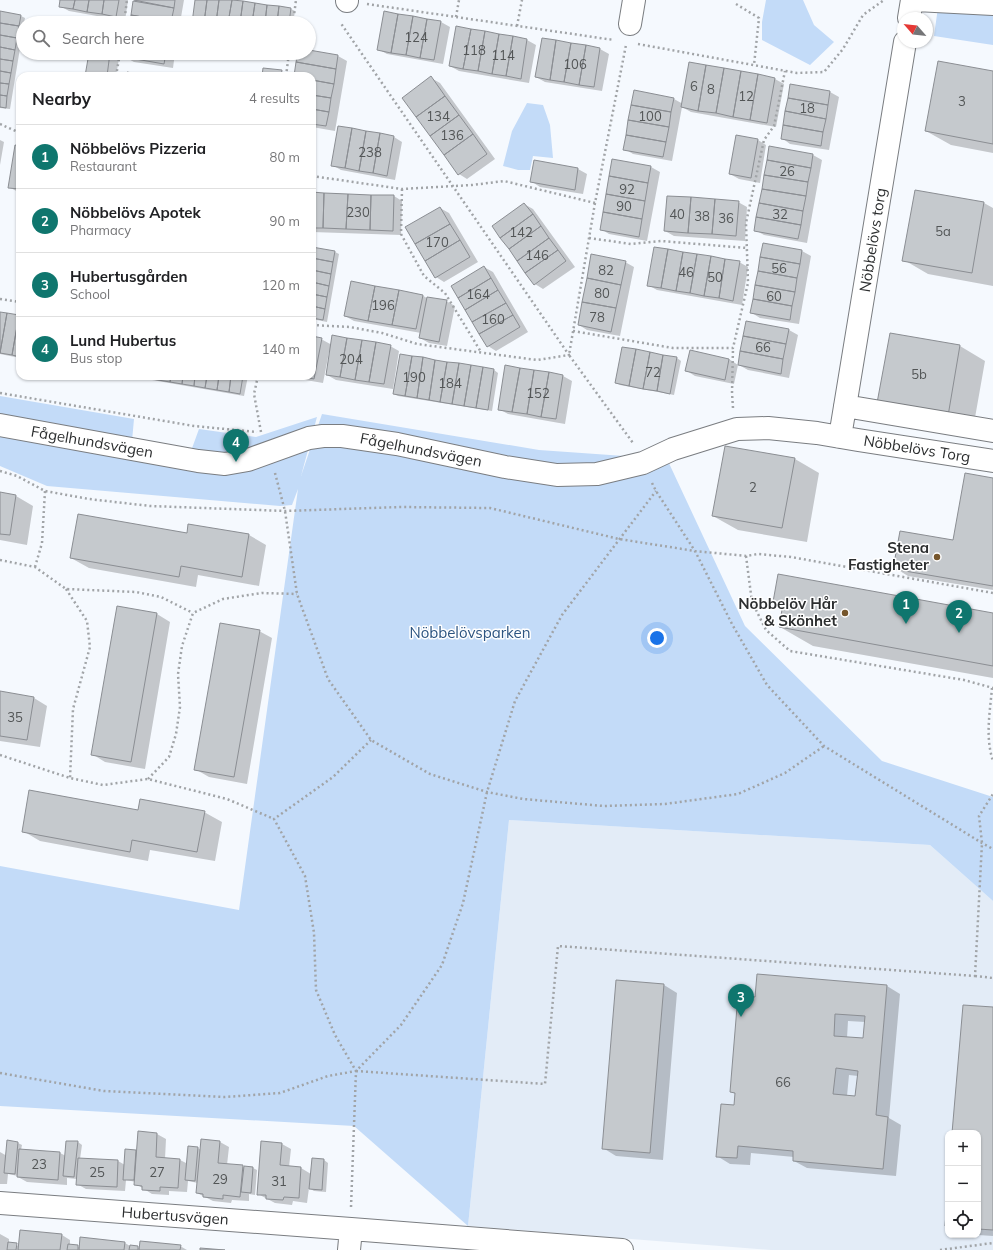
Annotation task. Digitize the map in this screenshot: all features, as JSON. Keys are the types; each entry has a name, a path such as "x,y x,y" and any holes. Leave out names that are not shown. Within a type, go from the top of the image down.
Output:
{"street":[{"path":"630,24 634,0"},
{"path":"910,12 912,0"},
{"path":"916,0 993,4"},
{"name":"Nöbbelövs torg","path":"840,437 904,48"},
{"path":"845,406 993,431"},
{"name":"Fågelhundsvägen","path":"0,425 198,461 225,464 248,460 266,439 342,436 397,444 557,475 597,474 643,462 673,450 737,429 768,428 840,437"},
{"name":"Nöbbelövs Torg","path":"840,437 993,461"},
{"name":"Hubertusvägen","path":"0,1203 350,1240 622,1250"}],"path":[{"path":"125,16 128,0"},
{"path":"294,16 296,0"},
{"path":"456,18 459,0"},
{"path":"517,26 522,0"},
{"path":"736,4 759,18 754,66"},
{"path":"344,7 452,186 569,355 636,447"},
{"path":"569,355 595,203 630,24"},
{"path":"117,72 119,60"},
{"path":"287,72 288,60"},
{"path":"733,409 733,348 748,283 746,223 764,140 774,126 785,71"},
{"path":"0,124 16,132"},
{"path":"316,177 402,189 504,181 595,203"},
{"path":"402,189 401,234 424,276 445,293 481,353"},
{"path":"589,238 631,244 661,241 747,248"},
{"path":"0,299 16,301"},
{"path":"316,326 350,327 382,333 417,344 537,360 569,355"},
{"path":"573,331 672,348 733,348"},
{"path":"257,380 254,394 285,511 297,594 328,679 371,740 430,774 487,792 523,799 604,806 665,804 738,794 785,773 824,746"},
{"path":"0,393 266,439"},
{"path":"0,471 17,476 44,491 150,506 285,511 400,507 490,508 619,539 695,551 746,556 758,554 791,557 993,593"},
{"path":"35,567 42,543 44,491"},
{"path":"356,1071 400,1025 442,965 463,903 487,792 515,701 562,615 656,491"},
{"path":"695,551 732,624 767,685 824,746 982,844 993,848"},
{"path":"746,556 752,602 766,630 790,651 964,680 992,688 988,730 993,761"},
{"path":"0,560 35,567 66,589 87,621 90,647 73,709 70,778"},
{"path":"66,589 136,592 161,598 193,612 223,599 262,593 297,594"},
{"path":"148,779 169,756 176,734 180,707 178,674 182,646 193,612"},
{"path":"274,819 333,777 371,740"},
{"path":"0,754 70,778 103,784 148,779 227,799 274,819 305,876 314,933 316,990 335,1035 356,1071 350,1240"},
{"path":"975,976 982,844 979,816 993,794"},
{"path":"0,1073 104,1091 225,1097 280,1093 328,1076 356,1071 545,1084 558,946 993,978"},
{"path":"940,1250 993,1243"}],"shaded area":[{"path":"509,820 930,845 993,901 993,1250 771,1250 468,1226"}],"green space":[{"path":"766,0 803,0 814,25 834,42 810,65 762,40 762,22"},
{"path":"939,0 993,0 993,45 934,36"},
{"path":"527,103 543,105 550,125 553,158 533,156 530,170 518,170 503,166 512,131"},
{"name":"Nöbbelövsparken","path":"0,396 134,419 132,441 191,451 199,429 256,437 317,417 301,476 322,414 539,450 667,459 745,626 882,761 993,797 993,901 930,845 509,820 468,1226 354,1126 0,1106 0,866 239,910 298,489 292,505 280,506 47,486 0,466"}],"building":[{"path":"60,0 75,0 73,9 59,7"},
{"path":"75,0 89,0 87,12 73,9"},
{"path":"89,0 104,0 102,14 87,12"},
{"path":"104,0 119,0 116,16 102,14"},
{"path":"134,0 175,0 174,8"},
{"path":"195,0 207,0 205,16 193,16"},
{"path":"207,0 219,0 217,16 205,16"},
{"path":"219,0 232,0 229,16 217,16"},
{"path":"232,0 243,1 241,16 229,16"},
{"path":"133,1 174,8 172,16 131,15"},
{"path":"243,1 255,3 253,16 241,16"},
{"path":"255,3 267,5 266,16 253,16"},
{"path":"267,5 279,6 278,16 266,16"},
{"path":"279,6 291,8 290,16 278,16"},
{"path":"0,11 21,15 16,16 16,26 0,23"},
{"path":"384,11 398,14 391,53 377,50"},
{"path":"398,14 413,16 406,55 391,53"},
{"path":"413,16 427,19 420,58 406,55"},
{"path":"427,19 441,21 434,60 420,58"},
{"path":"0,23 16,26 16,38 0,35"},
{"path":"456,26 471,29 463,69 449,66"},
{"path":"471,29 485,31 478,71 463,69"},
{"path":"485,31 499,34 492,74 478,71"},
{"path":"499,34 513,36 506,76 492,74"},
{"path":"0,35 16,38 15,50 0,47"},
{"path":"513,36 527,39 521,79 506,76"},
{"path":"542,38 556,40 550,80 535,77"},
{"path":"556,40 571,43 564,82 550,80"},
{"path":"571,43 586,45 579,85 564,82"},
{"path":"586,45 600,48 594,87 579,85"},
{"path":"0,47 15,50 13,61 0,59"},
{"path":"316,51 338,55 336,69 296,62 296,60 316,60"},
{"path":"0,59 13,61 11,73 0,71"},
{"path":"88,60 109,60 108,72 86,72"},
{"path":"141,60 165,60 164,64"},
{"path":"938,61 993,71 993,144 925,131"},
{"path":"296,62 336,69 334,84 316,81 316,72 295,72"},
{"path":"689,62 706,65 698,111 681,107"},
{"path":"706,65 724,68 716,113 698,111"},
{"path":"263,68 282,70 282,72 262,72"},
{"path":"724,68 741,71 733,117 716,113"},
{"path":"0,71 11,73 9,84 0,83"},
{"path":"741,71 758,74 750,120 733,117"},
{"path":"758,74 775,78 767,123 750,120"},
{"path":"431,76 445,96 416,117 402,98"},
{"path":"316,81 334,84 331,98 316,96"},
{"path":"0,83 9,84 7,96 0,95"},
{"path":"790,84 830,91 828,105 788,98"},
{"path":"634,90 674,98 671,112 631,105"},
{"path":"0,95 7,96 6,108 0,107"},
{"path":"316,96 331,98 329,112 316,110"},
{"path":"445,96 459,115 430,136 416,117"},
{"path":"788,98 828,105 826,119 785,111"},
{"path":"631,105 671,112 669,127 628,120"},
{"path":"316,110 329,112 326,126 316,125"},
{"path":"785,111 826,119 823,132 783,125"},
{"path":"459,115 473,134 444,155 430,136"},
{"path":"628,120 669,127 666,142 626,135"},
{"path":"783,125 823,132 821,146 781,139"},
{"path":"338,126 352,128 345,168 331,166"},
{"path":"352,128 366,131 359,171 345,168"},
{"path":"366,131 380,133 373,173 359,171"},
{"path":"380,133 394,136 387,176 373,173"},
{"path":"473,134 487,154 458,175 444,155"},
{"path":"626,135 666,142 663,157 623,150"},
{"path":"736,135 758,139 751,178 729,174"},
{"path":"15,145 16,189 8,188"},
{"path":"769,146 813,154 811,168 767,160"},
{"path":"612,159 651,166 648,183 609,176"},
{"path":"534,160 578,168 575,190 530,182"},
{"path":"767,160 811,168 808,182 764,175"},
{"path":"764,175 808,182 806,196 762,189"},
{"path":"609,176 648,183 645,201 606,194"},
{"path":"762,189 806,196 803,211 759,203"},
{"path":"915,190 984,202 972,273 902,261"},
{"path":"316,192 324,193 323,228 316,228"},
{"path":"324,193 348,194 346,229 323,228"},
{"path":"348,194 371,195 370,230 346,229"},
{"path":"606,194 645,201 642,219 603,212"},
{"path":"371,195 394,195 393,231 370,230"},
{"path":"667,196 691,197 688,233 664,231"},
{"path":"691,197 715,199 712,234 688,233"},
{"path":"715,199 739,201 736,236 712,234"},
{"path":"524,203 533,214 500,238 492,226"},
{"path":"759,203 803,211 801,225 756,217"},
{"path":"440,207 450,224 415,244 405,227"},
{"path":"603,212 642,219 639,237 600,230"},
{"path":"533,214 541,226 509,249 500,238"},
{"path":"756,217 801,225 798,239 754,231"},
{"path":"450,224 460,240 425,261 415,244"},
{"path":"541,226 549,238 517,261 509,249"},
{"path":"549,238 558,250 525,273 517,261"},
{"path":"460,240 470,257 435,278 425,261"},
{"path":"763,243 802,250 800,264 760,257"},
{"path":"654,247 668,249 661,288 647,286"},
{"path":"316,248 335,251 333,262 316,259"},
{"path":"668,249 683,252 676,291 661,288"},
{"path":"558,250 566,261 534,285 525,273"},
{"path":"683,252 697,254 690,293 676,291"},
{"path":"591,254 626,261 621,285 587,278"},
{"path":"697,254 711,256 704,296 690,293"},
{"path":"711,256 725,259 719,298 704,296"},
{"path":"760,257 800,264 797,278 758,271"},
{"path":"316,259 333,262 331,274 316,271"},
{"path":"725,259 740,261 733,301 719,298"},
{"path":"484,266 491,278 458,298 451,286"},
{"path":"316,271 331,274 329,286 316,283"},
{"path":"758,271 797,278 795,292 755,285"},
{"path":"491,278 498,290 465,310 458,298"},
{"path":"587,278 621,285 616,308 582,302"},
{"path":"351,281 375,286 368,321 344,316"},
{"path":"316,283 329,286 327,297 316,295"},
{"path":"755,285 795,292 792,306 753,299"},
{"path":"375,286 399,290 392,325 368,321"},
{"path":"399,290 423,295 416,329 392,325"},
{"path":"498,290 506,303 472,322 465,310"},
{"path":"316,295 327,297 325,309 316,307"},
{"path":"427,297 447,300 439,342 419,338"},
{"path":"753,299 792,306 790,320 750,313"},
{"path":"582,302 616,308 611,332 578,325"},
{"path":"506,303 513,315 479,334 472,322"},
{"path":"316,307 325,309 323,320 316,319"},
{"path":"0,312 7,313 0,353"},
{"path":"7,313 16,314 16,332 12,355 0,353"},
{"path":"513,315 520,327 487,347 479,334"},
{"path":"746,321 789,329 786,344 743,336"},
{"path":"16,332 16,356 12,355"},
{"path":"890,333 960,345 948,416 877,403"},
{"path":"332,335 347,338 340,377 326,375"},
{"path":"743,336 786,344 783,359 740,351"},
{"path":"316,337 322,338 316,369"},
{"path":"347,338 362,340 355,380 340,377"},
{"path":"362,340 376,342 369,382 355,380"},
{"path":"376,342 391,345 384,384 369,382"},
{"path":"622,347 636,349 629,386 615,383"},
{"path":"636,349 650,352 643,389 629,386"},
{"path":"690,350 729,359 725,380 685,371"},
{"path":"740,351 783,359 781,374 738,365"},
{"path":"650,352 663,355 657,391 643,389"},
{"path":"400,354 412,356 405,396 393,394"},
{"path":"663,355 677,357 670,394 657,391"},
{"path":"412,356 423,357 417,398 405,396"},
{"path":"423,357 435,360 429,400 417,398"},
{"path":"435,360 447,362 440,402 429,400"},
{"path":"447,362 459,363 452,404 440,402"},
{"path":"459,363 471,365 464,406 452,404"},
{"path":"471,365 483,367 476,408 464,406"},
{"path":"505,365 520,368 512,412 498,410"},
{"path":"483,367 494,369 488,410 476,408"},
{"path":"520,368 534,370 527,414 512,412"},
{"path":"534,370 549,372 541,417 527,414"},
{"path":"549,372 563,375 556,419 541,417"},
{"path":"158,380 170,380 170,382"},
{"path":"170,380 182,380 182,384 170,382"},
{"path":"182,380 195,380 194,386 182,384"},
{"path":"195,380 206,380 205,388 194,386"},
{"path":"206,380 218,380 217,390 205,388"},
{"path":"218,380 230,380 229,392 217,390"},
{"path":"230,380 242,380 240,394 229,392"},
{"path":"725,446 795,458 782,528 712,516"},
{"path":"965,473 993,478 993,586 893,569 900,531 953,540"},
{"path":"0,492 16,495 10,535 0,534"},
{"path":"78,514 187,533 188,524 249,534 242,577 181,566 179,577 70,558"},
{"path":"778,574 993,613 993,666 779,627 783,604 773,602"},
{"path":"117,606 157,613 131,762 91,755"},
{"path":"220,623 260,630 234,777 194,770"},
{"path":"0,691 34,697 27,740 0,736"},
{"path":"29,790 138,810 140,799 205,811 197,852 132,840 130,852 22,832"},
{"path":"757,974 887,985 876,1115 888,1117 883,1169 793,1161 793,1151 738,1146 737,1158 716,1157 721,1104 734,1105 735,1093 730,1092 738,995 755,997","holes":["835,1014 865,1016 863,1038 834,1036","836,1068 858,1071 855,1096 833,1094"]},
{"path":"616,980 664,984 650,1153 602,1149"},
{"path":"963,1005 993,1007 993,1230 981,1229 981,1130 952,1130"},
{"path":"138,1131 157,1133 156,1157 180,1159 178,1188 160,1187 160,1191 142,1190 142,1186 134,1185"},
{"path":"201,1139 220,1141 218,1163 243,1165 240,1197 223,1195 223,1199 203,1197 203,1194 196,1193"},
{"path":"7,1140 18,1142 15,1174 4,1173"},
{"path":"66,1141 78,1141 74,1177 63,1176"},
{"path":"261,1141 282,1143 280,1165 301,1167 299,1198 284,1197 283,1200 266,1199 266,1195 257,1195"},
{"path":"188,1146 198,1147 195,1181 185,1180"},
{"path":"19,1149 60,1152 58,1180 17,1177"},
{"path":"125,1149 136,1150 134,1180 123,1180"},
{"path":"78,1158 118,1160 117,1187 76,1185"},
{"path":"312,1158 324,1159 322,1190 309,1189"},
{"path":"244,1166 253,1167 251,1193 241,1192"},
{"path":"20,1230 62,1234 60,1250 18,1250"},
{"path":"80,1237 125,1242 124,1250 79,1250"},
{"path":"140,1241 181,1245 180,1250 139,1250"},
{"path":"8,1242 17,1243 16,1250 7,1250"},
{"path":"68,1244 78,1245 78,1250 67,1250"},
{"path":"130,1245 138,1246 138,1250 129,1250"},
{"path":"200,1248 225,1250 200,1250"}],"place":[{"name":"Lund Hubertus","path":"236,462"},
{"name":"Stena Fastigheter","path":"937,557"},
{"name":"Nöbbelöv Hår & Skönhet","path":"845,613"},
{"name":"Nöbbelövs Pizzeria","path":"906,624"},
{"name":"Nöbbelövs Apotek","path":"959,633"},
{"name":"Hubertusgården","path":"741,1017"}]}
